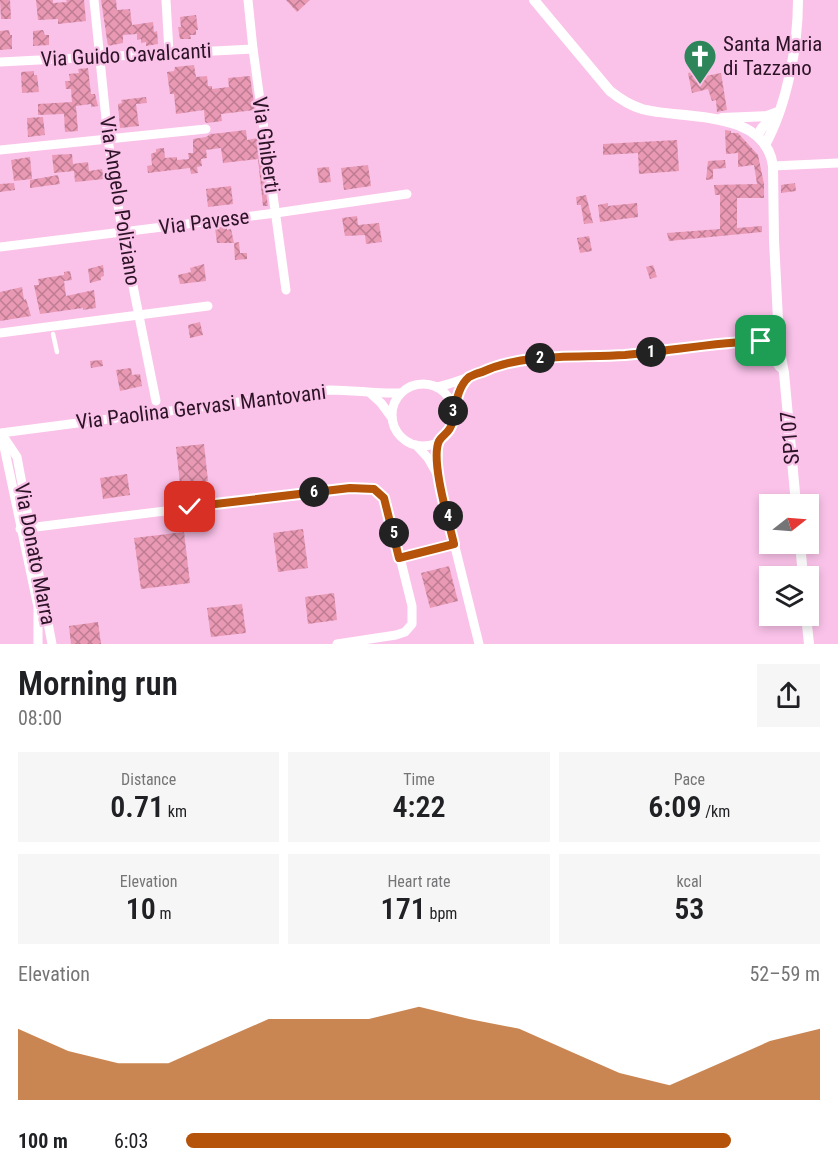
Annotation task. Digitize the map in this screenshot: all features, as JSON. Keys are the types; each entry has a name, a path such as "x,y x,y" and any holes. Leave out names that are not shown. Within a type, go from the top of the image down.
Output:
{"street":[{"name":"Via Angelo Poliziano","path":"94,0 108,139 122,231 156,401"},
{"path":"166,0 169,52"},
{"name":"Via Ghiberti","path":"248,0 286,290"},
{"path":"392,419 393,405 401,393 418,384 436,387 469,378 498,364 524,359 627,355 739,341 768,341 781,346 776,355 764,355 768,341 778,322 771,154 761,141 744,128 710,118 643,109 624,102 610,91 534,0"},
{"path":"761,141 772,132 791,70 798,26 798,0"},
{"name":"Via Guido Cavalcanti","path":"0,62 253,49"},
{"path":"710,118 767,116 778,112"},
{"path":"0,150 206,129"},
{"path":"773,166 838,163"},
{"name":"Via Pavese","path":"0,247 276,213 407,194"},
{"path":"0,333 53,330 208,306"},
{"name":"SP107","path":"776,355 784,373 795,494"},
{"path":"370,393 381,403 403,439 424,446 439,441 451,428 453,410 459,393 469,378"},
{"path":"436,387 444,393 453,410"},
{"name":"Via Paolina Gervasi Mantovani","path":"0,431 330,390 401,393"},
{"path":"0,431 24,528 38,607 38,644"},
{"path":"437,474 439,441"},
{"path":"416,445 428,458 437,474 478,644"},
{"path":"24,528 350,488 374,489 384,498 412,606 412,624 405,632 396,635 342,644"},
{"name":"Via Donato Marra","path":"24,528 52,644"},
{"path":"399,558 454,544"},
{"path":"807,626 809,644"}],"lane":[{"path":"53,330 57,352"}],"building":[{"path":"0,0 10,0 11,19 1,19"},
{"path":"36,0 53,0 53,3 84,0 86,21 58,24 58,19 38,20"},
{"path":"101,0 116,0 117,10 130,9 132,25 153,22 154,32 157,31 158,44 146,46 146,42 141,43 141,39 137,40 137,34 123,35 123,43 108,46"},
{"path":"286,0 310,0 297,12"},
{"path":"196,15 198,30 196,30 196,35 190,35 191,39 180,39 178,27 181,27 180,17"},
{"path":"9,30 12,35 12,49 0,50 0,31"},
{"path":"43,30 45,35 49,35 49,45 33,46 33,31"},
{"path":"194,65 196,77 207,76 208,86 212,86 212,89 229,87 228,78 250,76 255,110 221,114 222,121 207,123 204,110 176,114 174,94 170,94 167,72 174,71 175,67"},
{"path":"88,68 91,94 95,94 98,106 91,107 91,104 76,106 78,131 65,132 64,114 38,115 38,104 72,102 71,89 66,89 65,81 70,81 69,74 79,73 78,69"},
{"path":"699,70 700,77 721,73 727,110 717,112 716,100 712,101 708,89 692,93 688,73"},
{"path":"34,71 34,75 37,75 39,92 22,93 21,72"},
{"path":"146,97 147,103 136,104 139,126 120,128 118,104 122,103 121,100"},
{"path":"43,117 45,135 28,137 27,118"},
{"path":"246,130 247,140 258,138 268,206 263,206 258,159 223,163 221,148 206,150 207,158 201,159 202,166 197,167 198,173 191,174 190,168 148,173 147,166 152,165 151,154 156,152 156,149 164,148 165,158 189,159 188,153 193,153 193,139 206,137 212,133"},
{"path":"725,130 738,133 758,155 764,184 764,198 737,198 737,228 762,226 762,232 669,241 667,233 720,229 720,195 715,195 714,185 757,184 754,165 738,167 738,153 726,154"},
{"path":"677,140 679,171 639,174 638,153 603,155 603,144"},
{"path":"72,154 73,164 88,162 89,171 102,169 104,179 75,182 74,171 54,173 52,155"},
{"path":"30,157 32,179 14,181 11,160"},
{"path":"725,160 726,168 713,169 713,179 706,180 708,161"},
{"path":"368,165 371,186 344,190 341,168"},
{"path":"329,167 331,182 319,183 317,168"},
{"path":"58,175 60,184 30,188 30,180"},
{"path":"14,183 15,190 0,192 0,184"},
{"path":"795,183 796,191 781,193 781,185"},
{"path":"231,186 233,204 208,207 206,189"},
{"path":"586,195 593,223 584,224 581,205 577,205 576,197"},
{"path":"608,203 608,206 637,203 638,217 600,222 598,205"},
{"path":"357,216 358,225 379,223 382,242 366,244 365,235 345,236 342,218"},
{"path":"227,226 227,230 231,229 234,243 217,243 215,228"},
{"path":"589,236 592,251 580,253 577,238"},
{"path":"239,242 240,253 247,253 247,259 235,260 234,243"},
{"path":"204,264 206,281 180,284 178,275 191,272 190,268"},
{"path":"103,265 104,276 101,280 90,283 88,269"},
{"path":"653,265 657,277 650,279 646,267"},
{"path":"70,271 72,280 64,281 66,296 94,290 96,308 40,314 34,285 39,285 38,279 64,275 64,272"},
{"path":"22,287 24,300 26,299 31,316 0,321 0,292"},
{"path":"200,322 203,335 190,338 188,325"},
{"path":"102,360 103,366 91,368 90,361"},
{"path":"131,368 132,375 140,374 142,386 120,391 116,370"},
{"path":"204,444 208,481 180,484 176,447"},
{"path":"127,474 130,495 103,499 100,478"},
{"path":"303,529 308,568 278,572 273,533"},
{"path":"184,532 190,583 141,589 134,538"},
{"path":"449,566 458,601 430,608 421,573"},
{"path":"334,593 337,620 308,624 305,597"},
{"path":"242,604 246,633 211,637 207,608"},
{"path":"98,622 101,644 71,644 69,626"}],"place":[{"name":"Santa Maria di Tazzano","path":"700,85"}],"route":[{"path":"190,507 350,488 374,489 384,498 387,505 399,558 454,544 437,474 439,441 451,428 453,410 459,393 469,378 498,364 524,359 627,355 739,341 761,341"}]}
